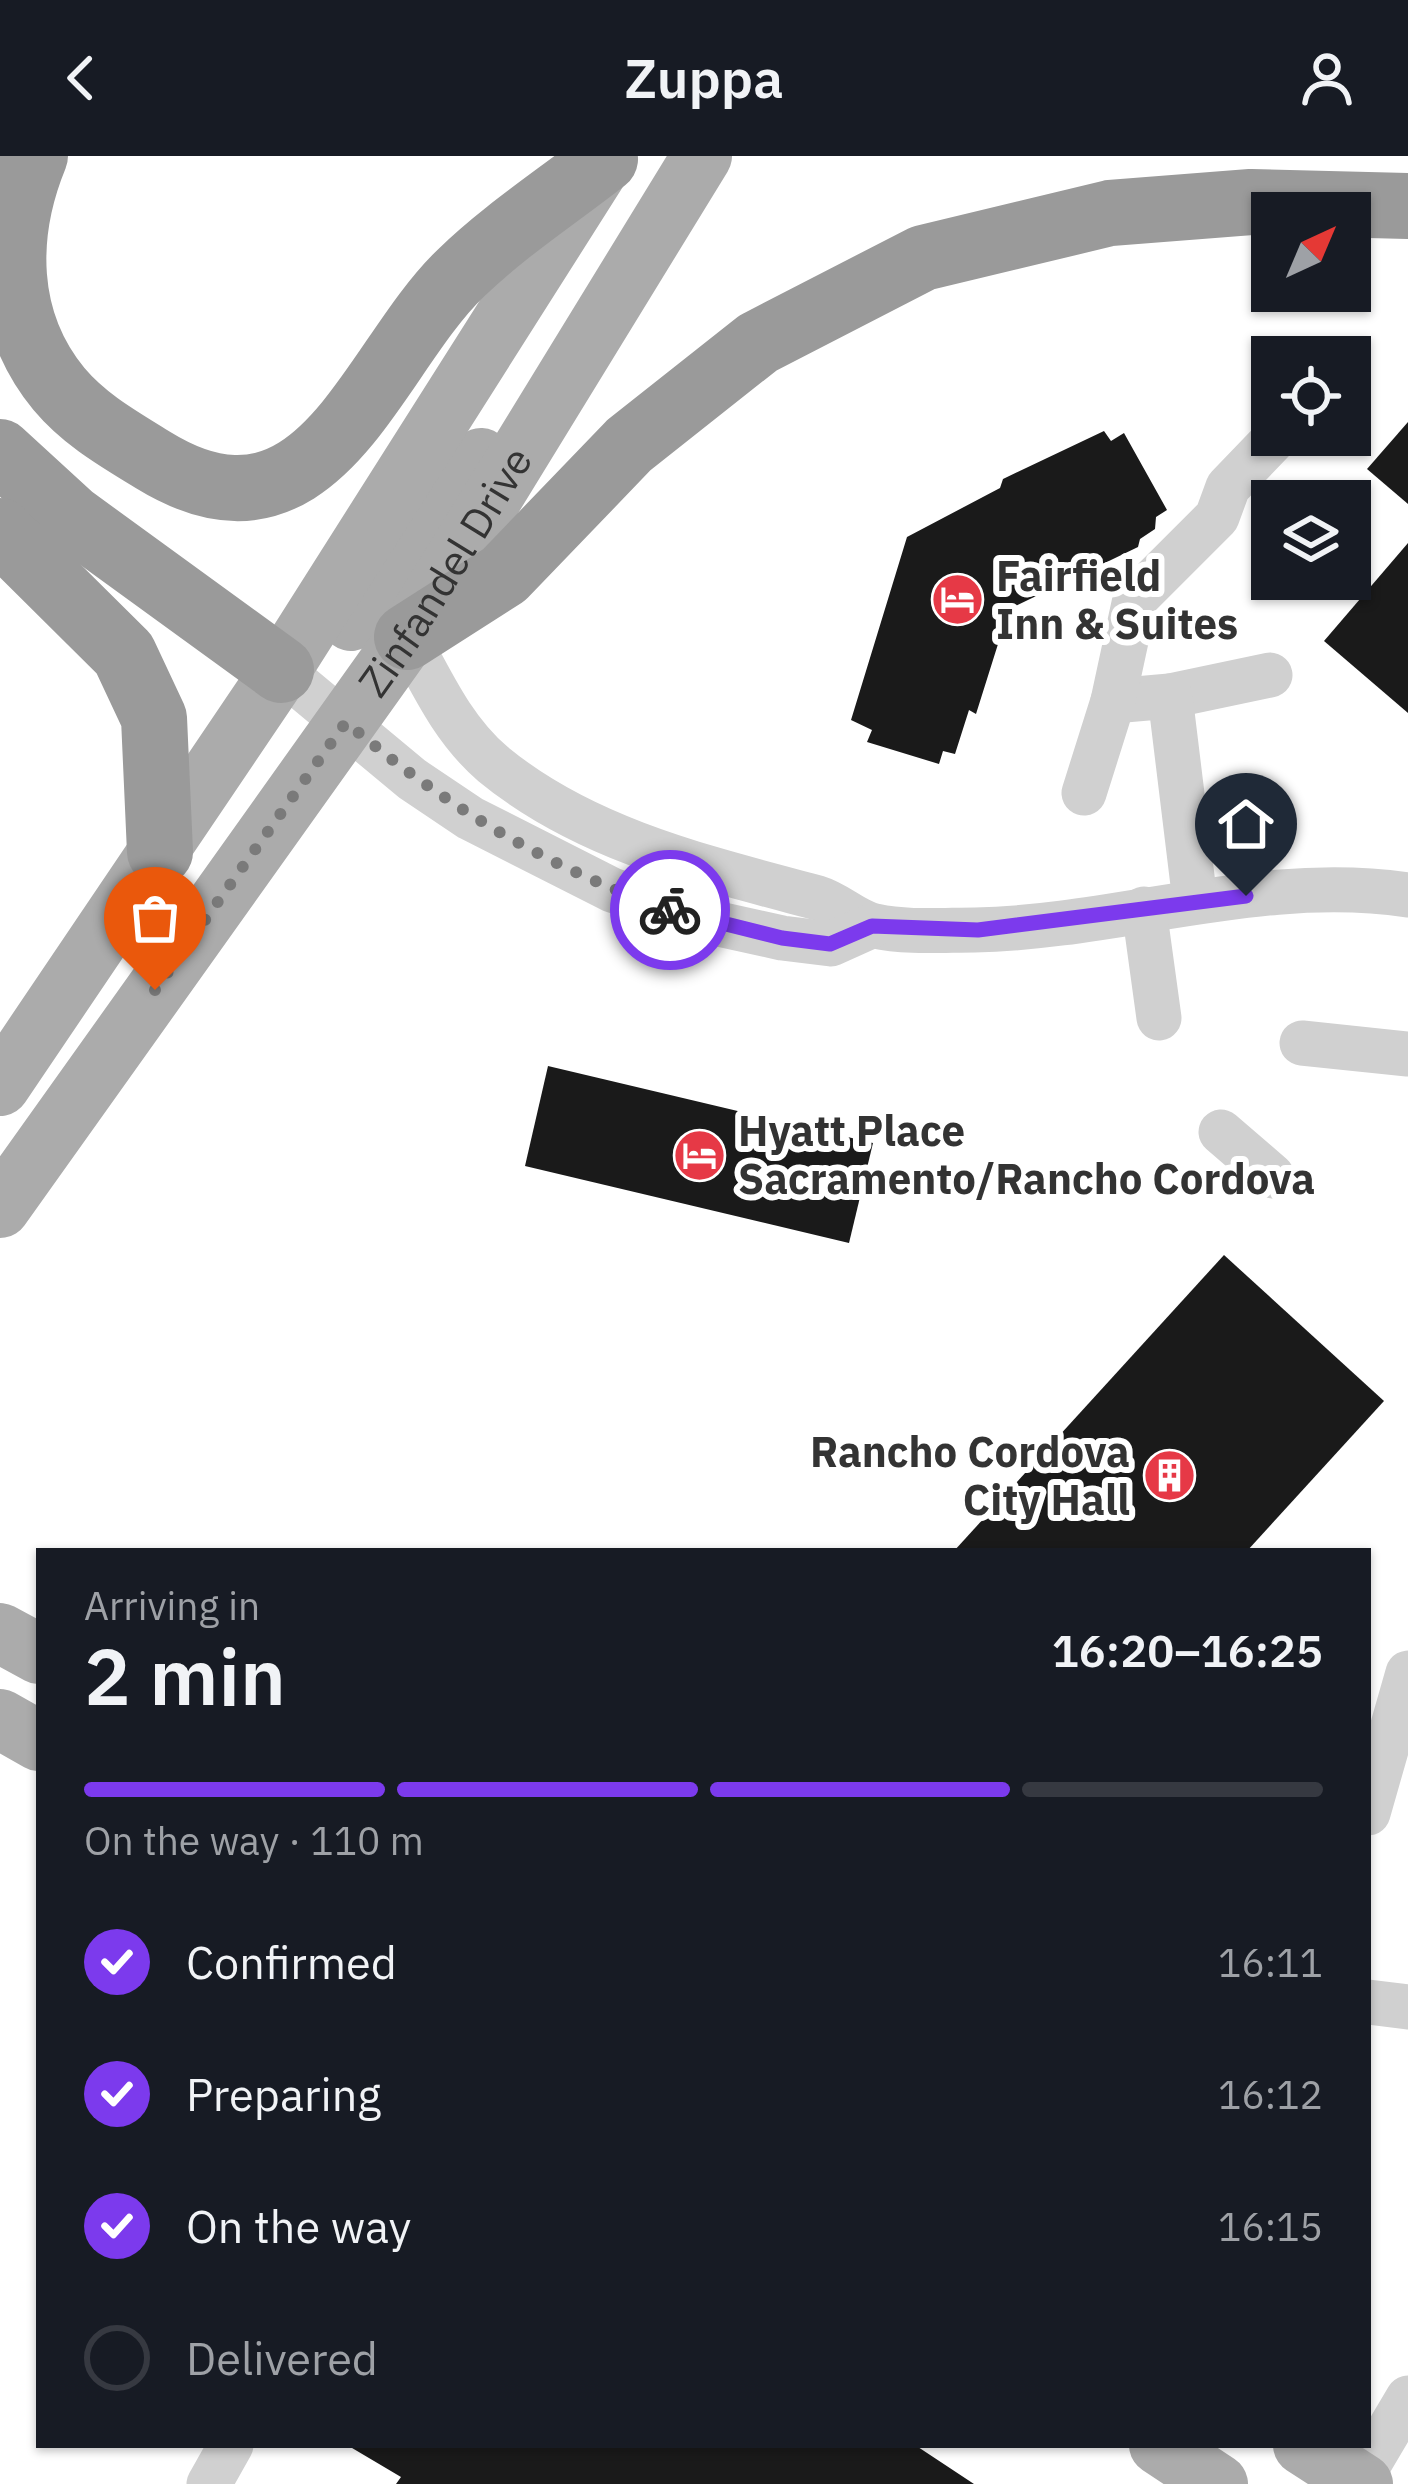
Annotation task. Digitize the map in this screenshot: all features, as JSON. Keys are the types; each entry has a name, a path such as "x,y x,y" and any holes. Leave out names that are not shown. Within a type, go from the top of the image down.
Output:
{"highway":[{"path":"34,156 12,244 14,291 48,375 103,429 178,476 214,486 264,486 302,470 352,422 459,274 606,158"},
{"path":"407,638 504,575 629,445 758,343 923,257 1110,213 1251,202 1408,206"},
{"path":"0,452 72,518 281,670"},
{"path":"0,531 124,654 154,718 160,852"}],"main road":[{"name":"Zinfandel Drive","path":"0,1086 281,670 606,158"},
{"name":"Zinfandel Drive","path":"0,1208 407,638 692,171"},
{"path":"281,670 327,650 458,479 557,389"},
{"path":"0,1633 36,1652"},
{"path":"0,1719 36,1739"},
{"path":"1164,2448 1218,2484"},
{"path":"1308,2448 1360,2483"}],"street":[{"path":"1084,793 1113,701 1135,599 1217,517 1228,487 1258,456"},
{"path":"407,638 455,724 496,766 567,810 647,849 724,877 825,900 872,926"},
{"path":"281,670 412,779 470,818 612,890 696,919 782,938 830,944 872,926 978,930 1306,888 1408,895"},
{"path":"1113,701 1170,696 1270,675"},
{"path":"1170,696 1195,901"},
{"path":"1144,909 1159,1018"},
{"path":"1349,1083 1302,1042 1408,1054"},
{"path":"1220,1132 1272,1176"},
{"path":"1371,1802 1408,1673"},
{"path":"1371,2002 1408,2007"},
{"path":"1360,2483 1408,2398"},
{"path":"208,2484 229,2448"}],"building":[{"path":"1408,422 1408,504 1367,469"},
{"name":"Fairfield Inn & Suites","path":"1104,431 1111,441 1124,433 1167,510 1156,517 1155,529 1140,539 1138,547 1003,612 999,621 1004,625 976,714 969,710 955,754 943,751 939,764 867,742 872,730 851,720 907,537 1000,488 1003,479"},
{"path":"1408,543 1408,713 1324,641 1359,600 1371,600 1371,586"},
{"name":"Hyatt Place Sacramento/Rancho Cordova","path":"548,1066 873,1143 849,1243 525,1166"},
{"name":"Rancho Cordova City Hall","path":"1224,1255 1384,1401 1250,1548 957,1548"},
{"path":"352,2448 920,2448 974,2484 396,2484 401,2477"}],"way so far":[{"path":"155,990 346,722 412,779 470,818 612,890 670,910"}],"place":[{"name":"Fairfield Inn & Suites","path":"957,600"},
{"name":"Hyatt Place Sacramento/Rancho Cordova","path":"699,1155"},
{"name":"Rancho Cordova City Hall","path":"1169,1476"}],"route":[{"path":"670,910 782,938 830,944 872,926 978,930 1246,896"}]}
